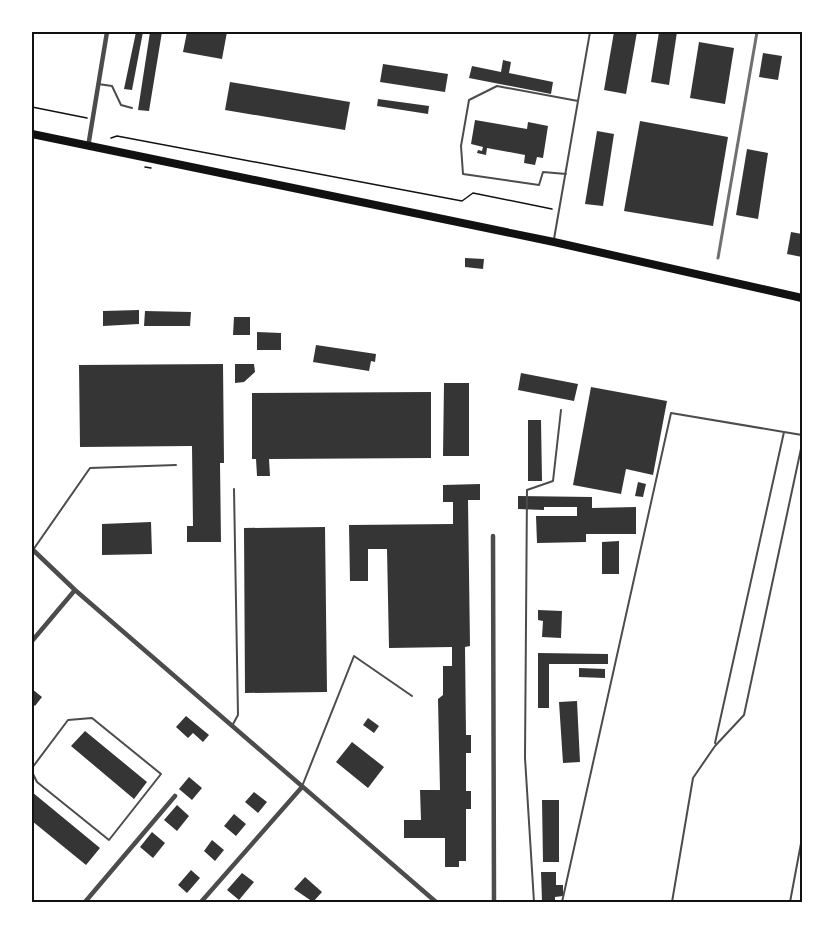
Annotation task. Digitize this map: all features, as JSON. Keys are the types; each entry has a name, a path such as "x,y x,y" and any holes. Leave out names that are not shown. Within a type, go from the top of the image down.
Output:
{"highway":[{"path":"32,134 554,242 802,298"}],"street":[{"path":"88,147 107,32"},
{"path":"493,536 494,902"},
{"path":"32,550 75,591 436,903"},
{"path":"32,641 75,591"},
{"path":"201,903 302,787"},
{"path":"86,903 175,796"}],"lane":[{"path":"554,242 590,32"},
{"path":"99,84 112,86 121,105 132,108"},
{"path":"566,174 545,171 541,174 539,185 463,174 460,146 469,100 497,86 578,101"},
{"path":"534,903 525,758 527,490 553,481 561,410"},
{"path":"562,903 671,413 802,435"},
{"path":"715,746 784,432"},
{"path":"672,903 693,778 715,746 744,715 802,444"},
{"path":"32,550 90,468 176,465"},
{"path":"232,726 238,715 234,489"},
{"path":"302,787 354,656 412,696"},
{"path":"32,768 68,720 92,718 161,774 109,840 37,782 32,772"},
{"path":"790,903 802,838"}],"path":[{"path":"32,107 92,119"},
{"path":"111,138 117,136 462,201 472,193 554,209"}],"building":[{"path":"136,32 143,32 132,90 124,89"},
{"path":"150,32 162,32 149,111 138,110"},
{"path":"187,32 227,32 222,59 183,52"},
{"path":"614,32 637,32 626,94 604,90"},
{"path":"659,32 677,32 669,85 651,82"},
{"path":"699,42 734,48 725,104 690,98"},
{"path":"763,53 782,56 778,80 759,77"},
{"path":"503,60 511,62 509,73 553,82 551,94 469,78 472,66 501,72"},
{"path":"383,64 448,74 445,92 380,82"},
{"path":"230,82 350,102 345,130 225,110"},
{"path":"378,99 429,106 428,114 377,106"},
{"path":"475,120 527,129 528,122 548,126 543,158 537,157 535,165 524,163 525,155 487,148 486,155 477,153 478,150 482,151 483,147 471,144"},
{"path":"640,121 728,137 713,226 624,211"},
{"path":"597,131 614,134 603,206 585,204"},
{"path":"747,149 768,153 758,219 736,215"},
{"path":"791,232 802,234 802,257 787,254"},
{"path":"465,258 484,259 483,269 465,267"},
{"path":"139,310 139,324 103,326 103,311"},
{"path":"145,311 191,312 190,326 144,326"},
{"path":"234,317 250,317 250,335 233,335"},
{"path":"257,332 281,333 281,350 257,350"},
{"path":"316,345 376,354 375,362 371,361 369,371 313,362"},
{"path":"223,364 224,463 220,463 221,542 187,542 187,526 193,526 192,446 80,447 79,365"},
{"path":"235,364 254,364 255,372 244,382 235,383"},
{"path":"521,373 578,384 574,401 518,390"},
{"path":"444,383 469,383 469,456 443,456"},
{"path":"591,387 667,401 653,475 626,469 621,494 573,485"},
{"path":"431,392 431,458 269,459 270,476 257,476 256,459 252,459 252,393"},
{"path":"528,420 541,420 542,481 528,481"},
{"path":"638,482 646,484 643,497 635,496"},
{"path":"480,484 480,500 468,500 470,646 465,647 466,735 471,735 471,753 466,753 466,791 471,791 471,809 466,809 466,861 459,861 459,867 445,867 445,838 404,838 404,820 421,820 420,790 440,790 438,699 443,695 443,666 452,666 452,647 389,648 387,549 368,549 368,581 350,581 349,525 453,524 453,502 443,502 443,485"},
{"path":"518,496 592,497 592,508 636,507 636,534 586,534 586,542 537,543 536,516 577,516 577,507 544,507 544,510 518,509"},
{"path":"151,522 152,554 102,555 102,524"},
{"path":"325,527 327,692 245,693 244,528"},
{"path":"619,541 619,574 602,574 602,542"},
{"path":"538,610 562,611 561,638 542,637 543,621 538,620"},
{"path":"538,653 608,654 608,664 549,664 549,708 538,708"},
{"path":"579,668 605,669 605,678 579,677"},
{"path":"32,689 42,697 35,706 32,703"},
{"path":"577,701 580,762 563,763 559,702"},
{"path":"186,716 209,735 203,742 193,733 188,738 176,727"},
{"path":"368,718 379,726 374,733 363,725"},
{"path":"85,731 147,782 134,799 71,746"},
{"path":"352,742 384,767 368,788 336,762"},
{"path":"189,777 202,788 192,800 179,789"},
{"path":"32,792 100,848 86,865 32,821"},
{"path":"254,792 267,802 258,813 245,802"},
{"path":"542,800 559,800 559,862 543,862"},
{"path":"177,805 189,816 177,831 164,820"},
{"path":"234,814 246,824 236,836 224,826"},
{"path":"152,832 165,843 153,858 140,847"},
{"path":"212,840 224,850 215,861 204,851"},
{"path":"191,870 200,878 187,893 178,885"},
{"path":"541,872 556,872 556,885 563,885 563,896 555,897 555,902 542,902"},
{"path":"242,873 254,882 239,900 227,890"},
{"path":"305,877 322,892 313,902 294,889"}],"railway":[{"path":"718,258 757,32"}]}
